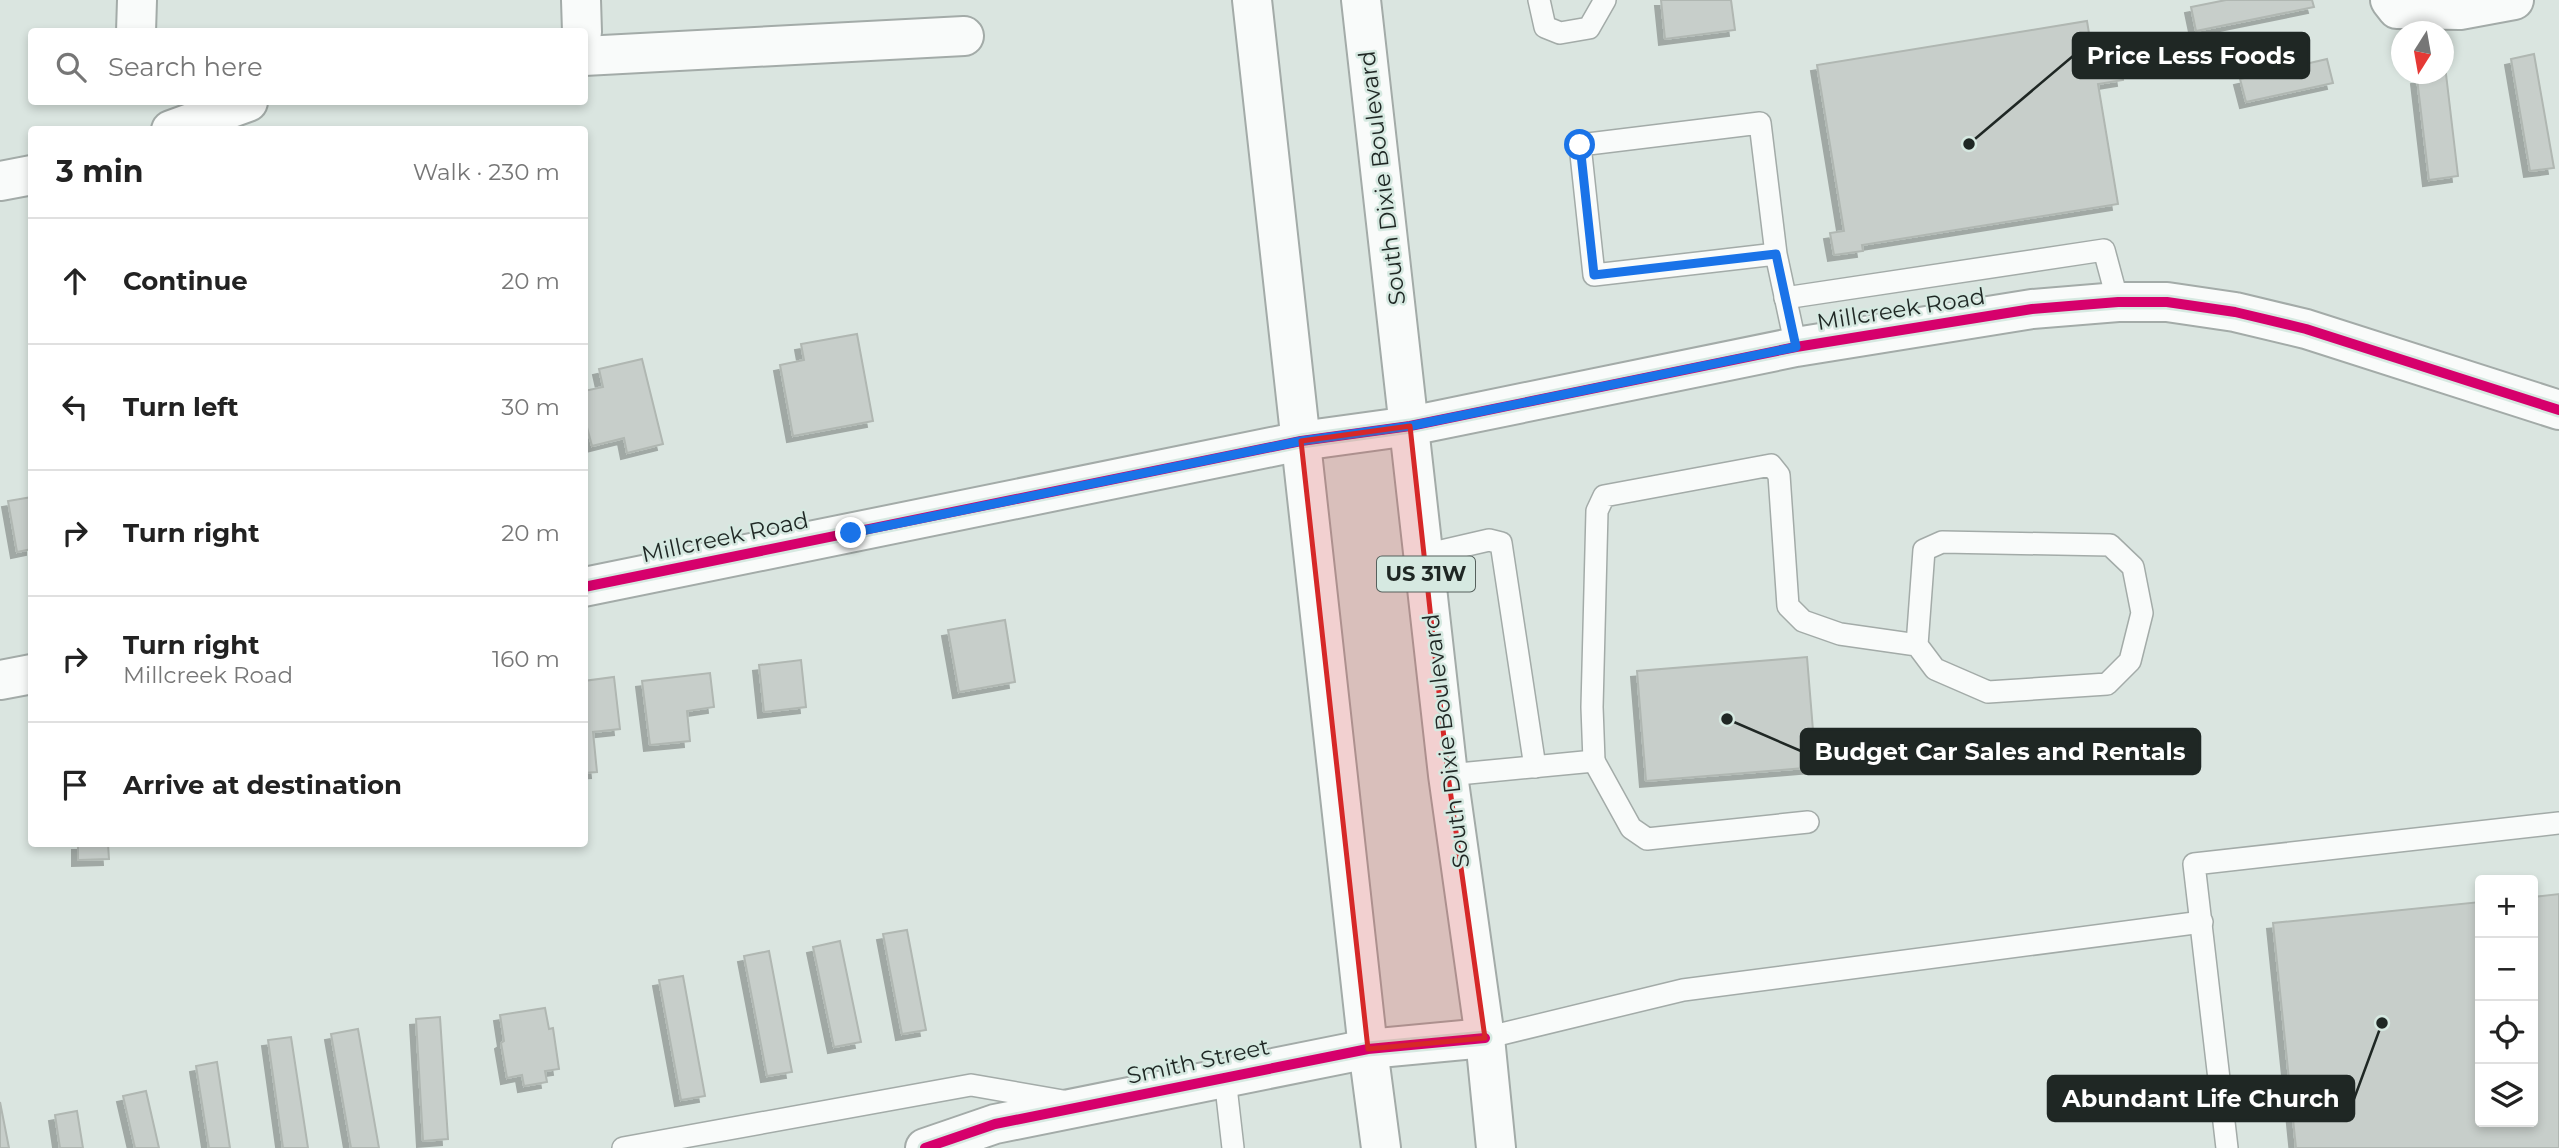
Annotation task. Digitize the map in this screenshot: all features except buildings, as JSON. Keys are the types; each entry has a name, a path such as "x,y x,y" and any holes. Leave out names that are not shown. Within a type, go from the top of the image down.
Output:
{"main road":[{"path":"136,28 137,0"},
{"path":"581,0 582,28"},
{"path":"1252,0 1381,1148"},
{"name":"South Dixie Boulevard","path":"1361,0 1448,775 1485,1038 1496,1148"},
{"path":"2390,0 2397,9 2460,10 2514,0"},
{"path":"588,56 964,36"},
{"path":"157,105 167,126"},
{"path":"180,126 240,105"},
{"path":"0,181 28,176"},
{"name":"Millcreek Road","path":"588,586 1301,441 1410,426 1796,347 2032,309 2118,302 2167,302 2235,312 2306,329 2559,410"},
{"path":"0,680 28,675"},
{"name":"Smith Street","path":"925,1148 995,1124 1368,1049 1485,1038"}],"lane":[{"path":"1539,0 1545,27 1560,33 1589,28 1605,0"},
{"path":"1776,254 1594,275 1580,145 1760,123 1776,254 1796,347"},
{"path":"1785,298 2104,250 2118,302"},
{"path":"1808,822 1647,839 1631,828 1594,761 1592,707 1597,511 1604,496 1771,465 1779,475 1788,606 1803,621 1840,634 1917,645 1936,669 1988,692 2107,684 2130,661 2142,613 2133,567 2110,545 1942,542 1924,550 1917,645"},
{"path":"1424,555 1489,540 1501,543 1535,767"},
{"path":"1448,775 1594,761"},
{"path":"2227,1148 2194,864 2559,823"},
{"path":"1485,1038 1683,990 2202,922"},
{"path":"1225,1078 1233,1148"},
{"path":"623,1148 971,1085 1089,1105"}],"highlighted area":[{"path":"1410,426 1448,775 1485,1038 1368,1049 1301,441"}],"cycle path":[{"path":"588,586 1301,441 1410,426 1796,347 2032,309 2118,302 2167,302 2235,312 2306,329 2559,410"},
{"path":"925,1148 995,1124 1368,1049 1485,1038"}],"place":[{"name":"Price Less Foods","path":"1969,144"},
{"name":"Budget Car Sales and Rentals","path":"1727,719"},
{"name":"Abundant Life Church","path":"2382,1023"}],"route":[{"path":"851,533 1301,441 1410,426 1796,347 1776,254 1594,275 1580,145"}]}
